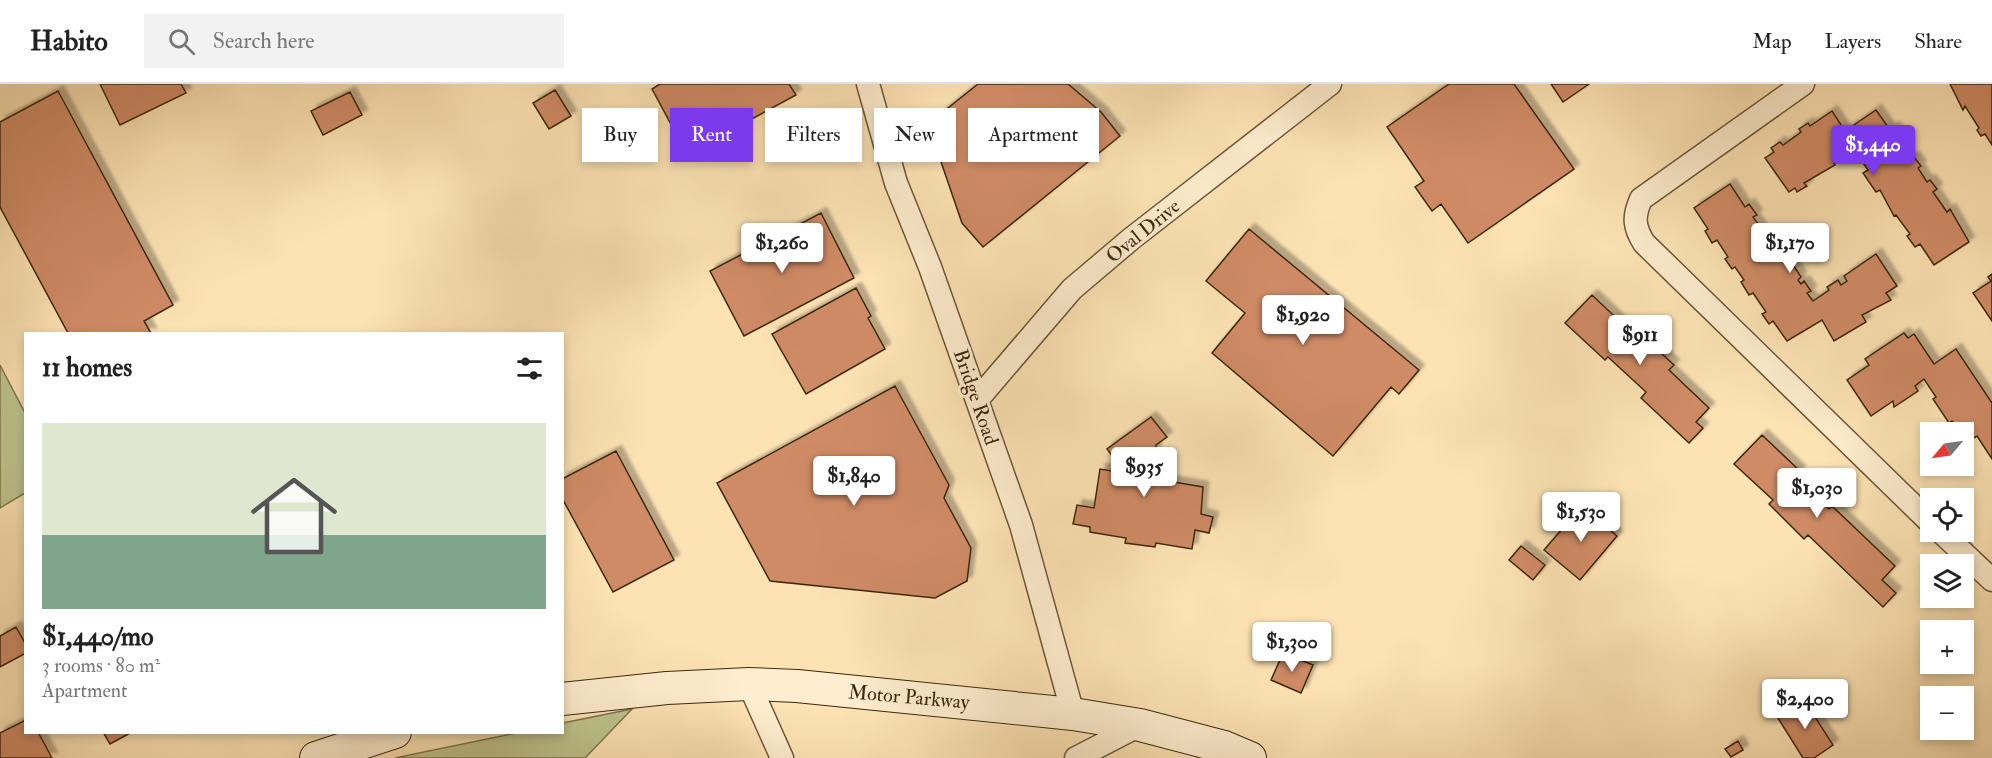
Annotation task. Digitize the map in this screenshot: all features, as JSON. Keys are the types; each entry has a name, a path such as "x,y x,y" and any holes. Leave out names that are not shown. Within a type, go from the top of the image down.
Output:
{"main road":[{"name":"Motor Parkway","path":"564,699 667,688 749,684 968,702 1073,714 1140,725 1224,747 1250,758"},
{"path":"316,758 388,734"}],"street":[{"name":"Bridge Road","path":"868,84 896,183 978,400 1021,525 1073,714"},
{"name":"Oval Drive","path":"978,400 1072,289 1131,239 1330,84"},
{"path":"1803,84 1641,198 1635,213 1635,228 1644,243 1920,512"},
{"path":"1952,542 1992,580"},
{"path":"749,684 782,758"},
{"path":"1076,758 1140,725"}],"green space":[{"path":"0,365 24,411 24,494 0,508"},
{"path":"632,709 585,758 395,758 511,734 564,734 564,723"}],"building":[{"path":"100,84 181,84 186,93 120,125"},
{"path":"660,84 789,84 796,95 772,108 765,108 765,112 753,118 753,108 670,108 670,122 652,89"},
{"path":"978,84 1068,84 1096,108 968,108 968,162 1088,162 983,247 962,223 941,162 956,162 956,108 948,108"},
{"path":"1449,84 1514,84 1574,169 1468,243 1441,204 1432,211 1415,187 1424,181 1387,127"},
{"path":"1551,84 1589,84 1563,102"},
{"path":"1950,84 1992,84 1992,145 1985,134 1981,136 1977,130 1979,128 1965,106 1963,110"},
{"path":"555,90 571,116 549,129 533,103"},
{"path":"58,91 173,305 144,321 150,332 67,332 0,207 0,122"},
{"path":"350,92 362,115 323,135 311,111"},
{"path":"1099,110 1101,112 1120,136 1099,153"},
{"path":"1876,110 1890,130 1894,127 1900,136 1896,139 1910,159 1914,157 1921,166 1918,168 1927,182 1930,180 1937,189 1933,192 1947,212 1950,209 1969,242 1934,265 1920,244 1915,247 1907,236 1910,234 1896,215 1894,216 1880,190 1876,192 1863,173 1868,170 1853,148 1833,161 1835,165 1804,183 1807,186 1797,192 1795,188 1789,192 1765,158 1774,152 1771,148 1780,142 1783,145 1801,132 1799,129 1808,123 1810,126 1832,111 1845,131"},
{"path":"1730,184 1745,207 1749,204 1757,215 1753,217 1766,235 1770,234 1783,260 1788,257 1801,277 1798,280 1801,284 1804,281 1811,291 1807,293 1813,301 1829,290 1827,287 1838,280 1841,285 1847,281 1844,276 1876,254 1897,286 1886,293 1891,300 1862,315 1866,322 1834,341 1822,320 1787,341 1773,321 1769,324 1762,314 1766,312 1753,293 1749,295 1741,282 1744,280 1735,267 1732,269 1725,259 1728,257 1717,240 1712,243 1705,231 1708,229 1694,208"},
{"path":"821,213 854,278 744,336 710,271"},
{"path":"1249,229 1419,370 1399,394 1391,387 1333,456 1212,353 1245,313 1206,281"},
{"path":"1992,274 1992,321 1973,293 1991,281 1988,277"},
{"path":"856,288 871,316 868,318 885,349 806,394 772,334"},
{"path":"1592,295 1631,332 1634,328 1674,365 1669,370 1709,408 1696,422 1703,428 1689,443 1641,398 1646,392 1608,357 1605,360 1565,323"},
{"path":"1904,333 1908,338 1914,334 1934,364 1956,349 1992,403 1992,459 1977,436 1974,438 1974,422 1948,422 1933,399 1936,397 1924,379 1915,386 1918,391 1894,407 1893,401 1871,416 1847,380 1869,365 1865,359"},
{"path":"895,386 949,485 944,498 971,548 967,581 935,598 770,581 717,483"},
{"path":"1151,417 1167,437 1156,445 1150,478 1203,487 1201,514 1213,517 1209,533 1195,530 1192,549 1156,543 1155,547 1125,543 1126,538 1090,532 1090,527 1073,524 1077,505 1094,508 1100,469 1136,475 1139,456 1122,469 1107,449"},
{"path":"1762,435 1800,471 1795,476 1829,509 1832,506 1895,566 1882,580 1896,593 1883,607 1808,535 1804,539 1769,504 1773,500 1734,464"},
{"path":"616,451 674,560 613,592 564,502 564,478"},
{"path":"1582,506 1617,536 1580,580 1544,550"},
{"path":"1521,546 1545,565 1533,580 1509,560"},
{"path":"16,627 24,641 24,654 0,667 0,636"},
{"path":"1283,653 1313,665 1301,693 1271,680"},
{"path":"1803,698 1833,745 1814,758 1803,758 1776,715"},
{"path":"24,721 24,734 39,734 52,758 0,758 0,733"},
{"path":"104,734 128,734 110,744"},
{"path":"1738,741 1743,750 1731,757 1725,749"}]}
